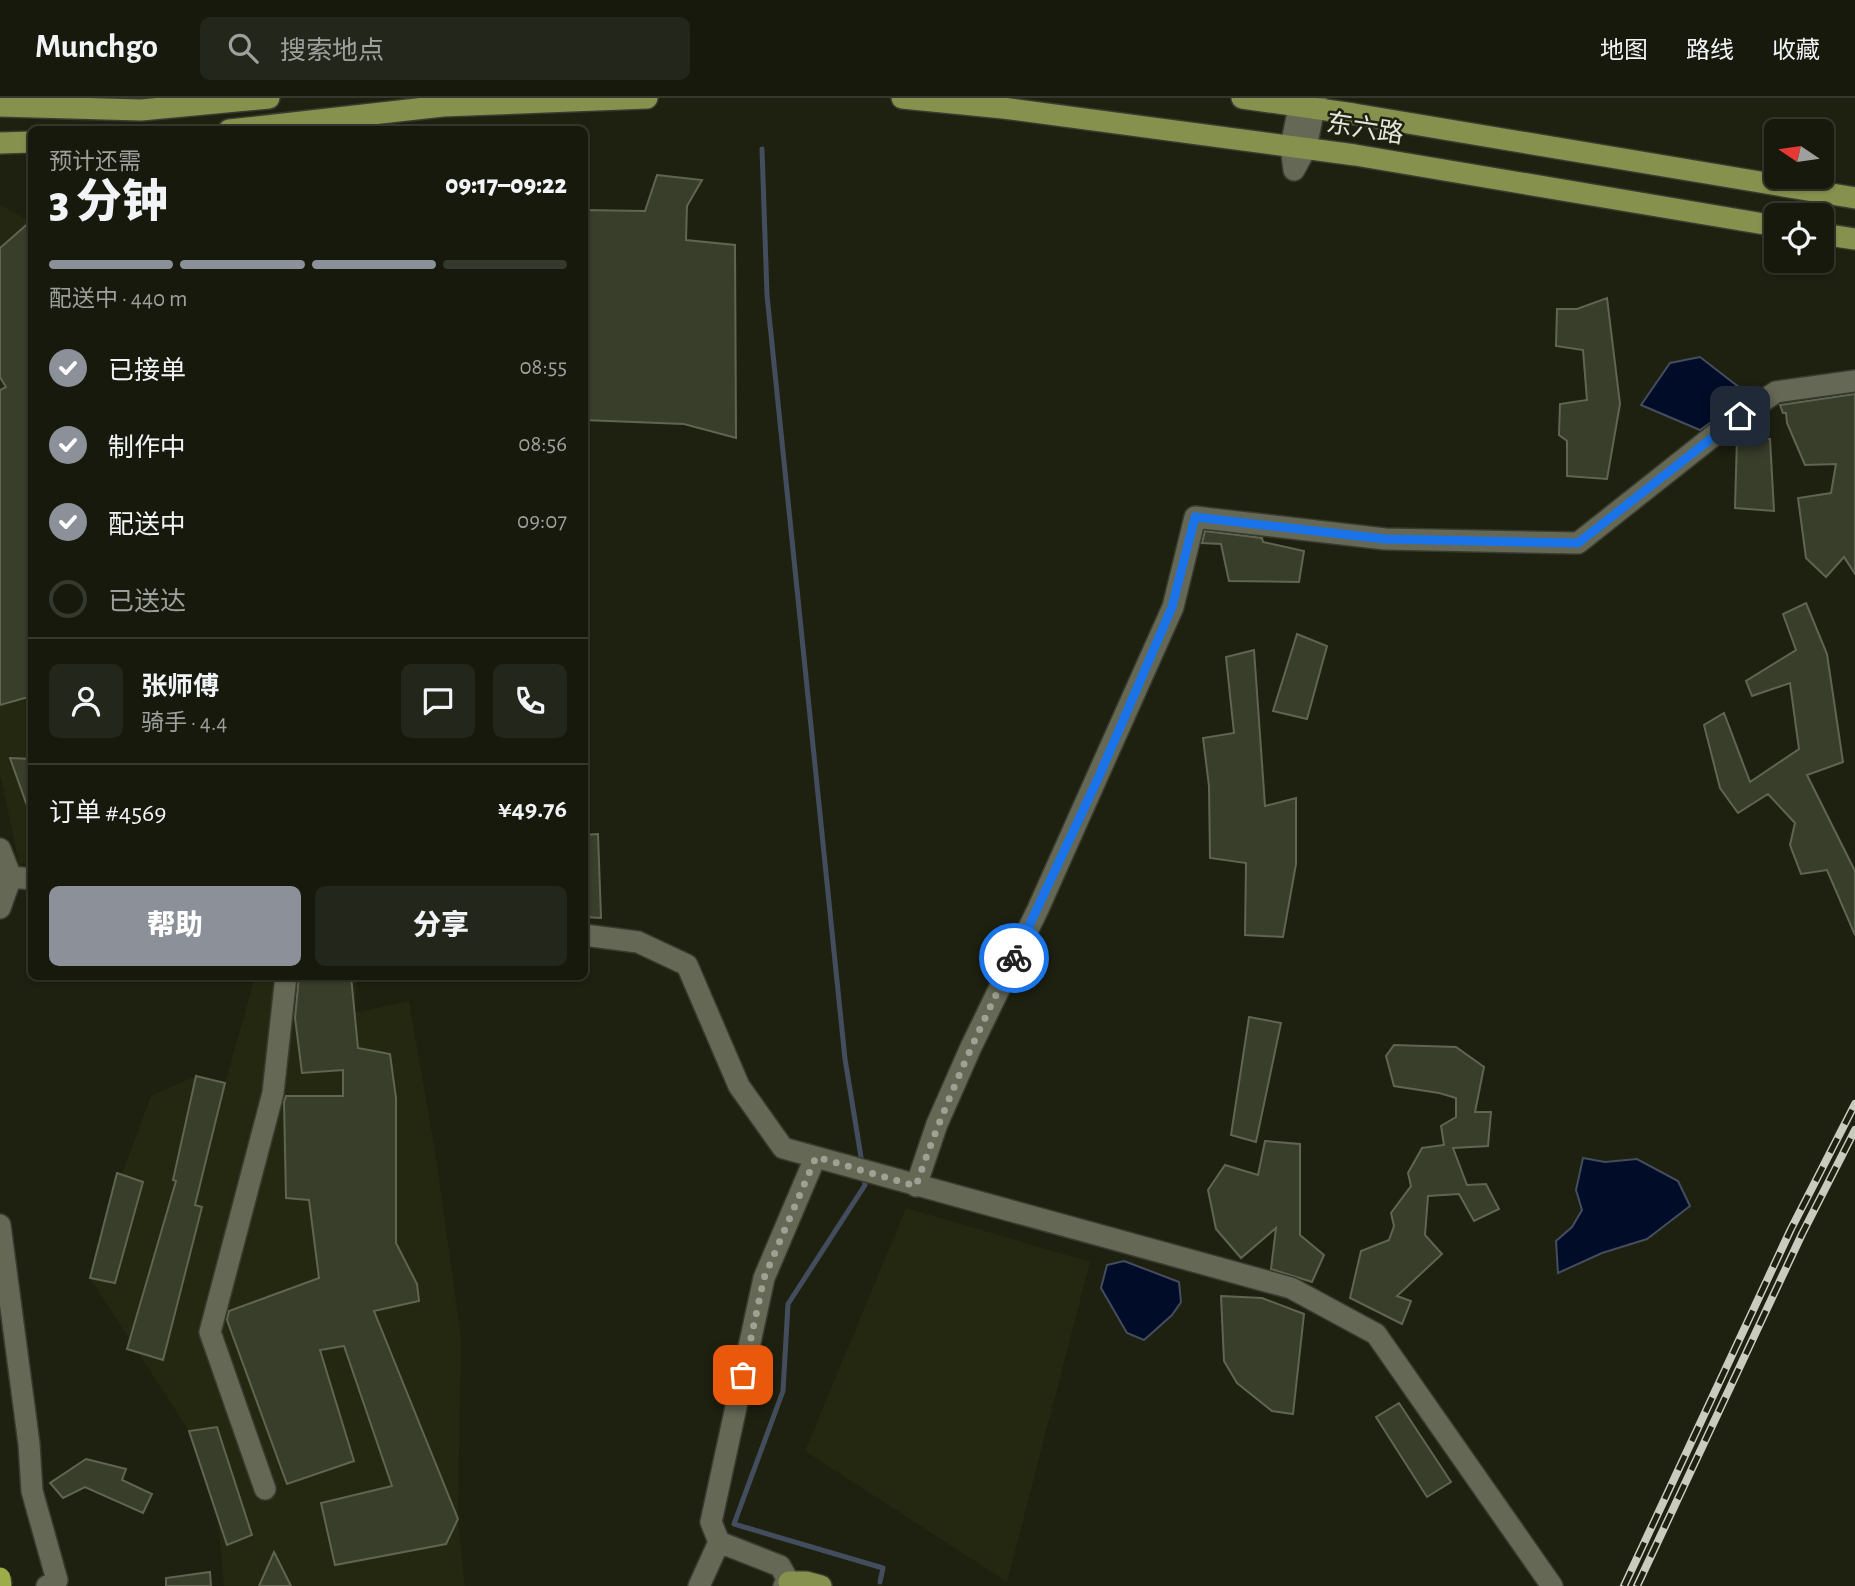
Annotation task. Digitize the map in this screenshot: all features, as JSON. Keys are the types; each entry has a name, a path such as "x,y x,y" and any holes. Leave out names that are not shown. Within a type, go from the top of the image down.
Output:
{"main road":[{"path":"0,106 141,110 269,98"},
{"path":"255,126 396,104 443,106 647,98"},
{"name":"东六路","path":"902,98 1003,108 1298,147 1764,224"},
{"name":"东六路","path":"1242,98 1307,103 1855,198"},
{"path":"0,144 28,142"},
{"path":"1834,236 1855,239"},
{"path":"789,1585 806,1582 821,1586"}],"street":[{"path":"1298,147 1307,103"},
{"path":"916,1186 937,1124 971,1047 1038,909 1172,607 1195,517 1385,539 1578,543 1722,429 1776,392 1855,381"},
{"path":"0,849 14,878 0,908"},
{"path":"588,936 638,942 687,965 739,1086 783,1148 1292,1289 1376,1334 1552,1586"},
{"path":"265,1489 210,1332 274,1093 286,980"},
{"path":"699,1586 719,1542 712,1522 764,1278 816,1157"},
{"path":"0,1225 29,1444 32,1491 57,1580 47,1586"},
{"path":"719,1542 780,1566 789,1585"}],"shaded area":[{"path":"0,205 28,220 28,865 19,863 0,774"},
{"path":"254,980 357,980 355,1013 409,1001 436,1157 461,1337 458,1519 465,1586 224,1586 217,1514 189,1431 90,1278 105,1220 151,1096 196,1076 225,1083"},
{"path":"906,1208 1090,1262 1007,1582 805,1451"}],"water":[{"path":"1700,357 1749,395 1700,430 1641,405 1670,363"},
{"path":"1583,1158 1605,1162 1637,1159 1678,1181 1690,1206 1647,1239 1602,1253 1558,1273 1556,1241 1572,1227 1582,1210 1576,1190"},
{"path":"1124,1261 1179,1282 1181,1302 1172,1315 1144,1340 1127,1333 1101,1288 1107,1265"}],"building":[{"path":"657,175 702,180 687,206 686,240 735,245 736,438 684,424 588,420 588,210 645,211"},
{"path":"28,224 28,697 0,705 0,390 6,387 0,377 0,248"},
{"path":"1607,298 1620,404 1607,479 1567,476 1567,441 1559,435 1560,404 1587,400 1583,350 1556,346 1557,309 1577,309"},
{"path":"1855,394 1855,574 1844,557 1826,577 1806,558 1798,498 1831,493 1836,464 1805,465 1787,423 1786,413 1783,413 1780,405"},
{"path":"1737,437 1770,439 1774,511 1735,508"},
{"path":"1205,531 1262,538 1263,542 1304,551 1299,582 1229,581 1221,544 1202,543"},
{"path":"1806,603 1827,654 1843,762 1807,775 1855,871 1855,935 1827,870 1801,874 1790,845 1795,823 1768,794 1738,813 1720,788 1704,725 1724,713 1750,782 1799,749 1790,683 1752,696 1746,681 1796,650 1783,614"},
{"path":"1297,634 1327,646 1307,719 1273,711"},
{"path":"1254,650 1265,806 1296,798 1296,864 1283,937 1245,935 1246,863 1210,858 1209,786 1203,738 1234,733 1226,657"},
{"path":"10,758 28,759 28,808"},
{"path":"598,834 601,918 588,917 588,835"},
{"path":"299,980 351,980 358,1048 390,1054 396,1098 396,1243 417,1284 419,1301 374,1311 458,1519 446,1544 335,1565 321,1503 392,1486 344,1346 320,1350 354,1461 287,1484 227,1320 229,1311 319,1278 309,1200 286,1198 284,1102 286,1096 343,1096 343,1070 302,1073 295,1018"},
{"path":"1249,1017 1281,1023 1256,1142 1231,1135"},
{"path":"1394,1045 1456,1047 1484,1067 1475,1112 1491,1112 1488,1146 1453,1148 1467,1185 1486,1184 1499,1209 1474,1221 1459,1194 1428,1196 1425,1235 1442,1254 1397,1296 1411,1301 1402,1324 1350,1298 1361,1251 1389,1240 1394,1226 1391,1213 1411,1186 1408,1173 1422,1148 1444,1145 1441,1126 1456,1117 1456,1098 1394,1086 1386,1056"},
{"path":"196,1076 225,1083 195,1205 202,1207 163,1360 127,1349 176,1181 173,1180"},
{"path":"1265,1141 1300,1144 1300,1235 1324,1255 1312,1282 1271,1269 1276,1228 1241,1258 1216,1229 1208,1190 1225,1165 1258,1175"},
{"path":"117,1173 143,1182 115,1283 90,1278"},
{"path":"1221,1296 1262,1298 1304,1314 1293,1414 1272,1411 1237,1383 1224,1361"},
{"path":"1399,1403 1451,1482 1427,1497 1376,1417"},
{"path":"217,1427 252,1535 227,1545 189,1431"},
{"path":"86,1459 126,1469 122,1480 152,1494 143,1513 85,1487 63,1498 50,1483"},
{"path":"274,1552 291,1586 259,1586"},
{"path":"210,1572 211,1586 166,1586 166,1578"}],"waterway":[{"path":"762,149 767,295 845,1059 862,1163"},
{"path":"864,1176 865,1185 788,1304 783,1391 734,1524 883,1568 880,1582"}],"railway":[{"path":"1624,1586 1791,1229 1855,1104"},
{"path":"1637,1586 1802,1234 1855,1130"}],"way so far":[{"path":"743,1375 764,1278 816,1157 916,1186 937,1124 1014,958"}],"route":[{"path":"1014,958 1100,774 1172,607 1195,517 1385,539 1578,543 1740,416"}]}
